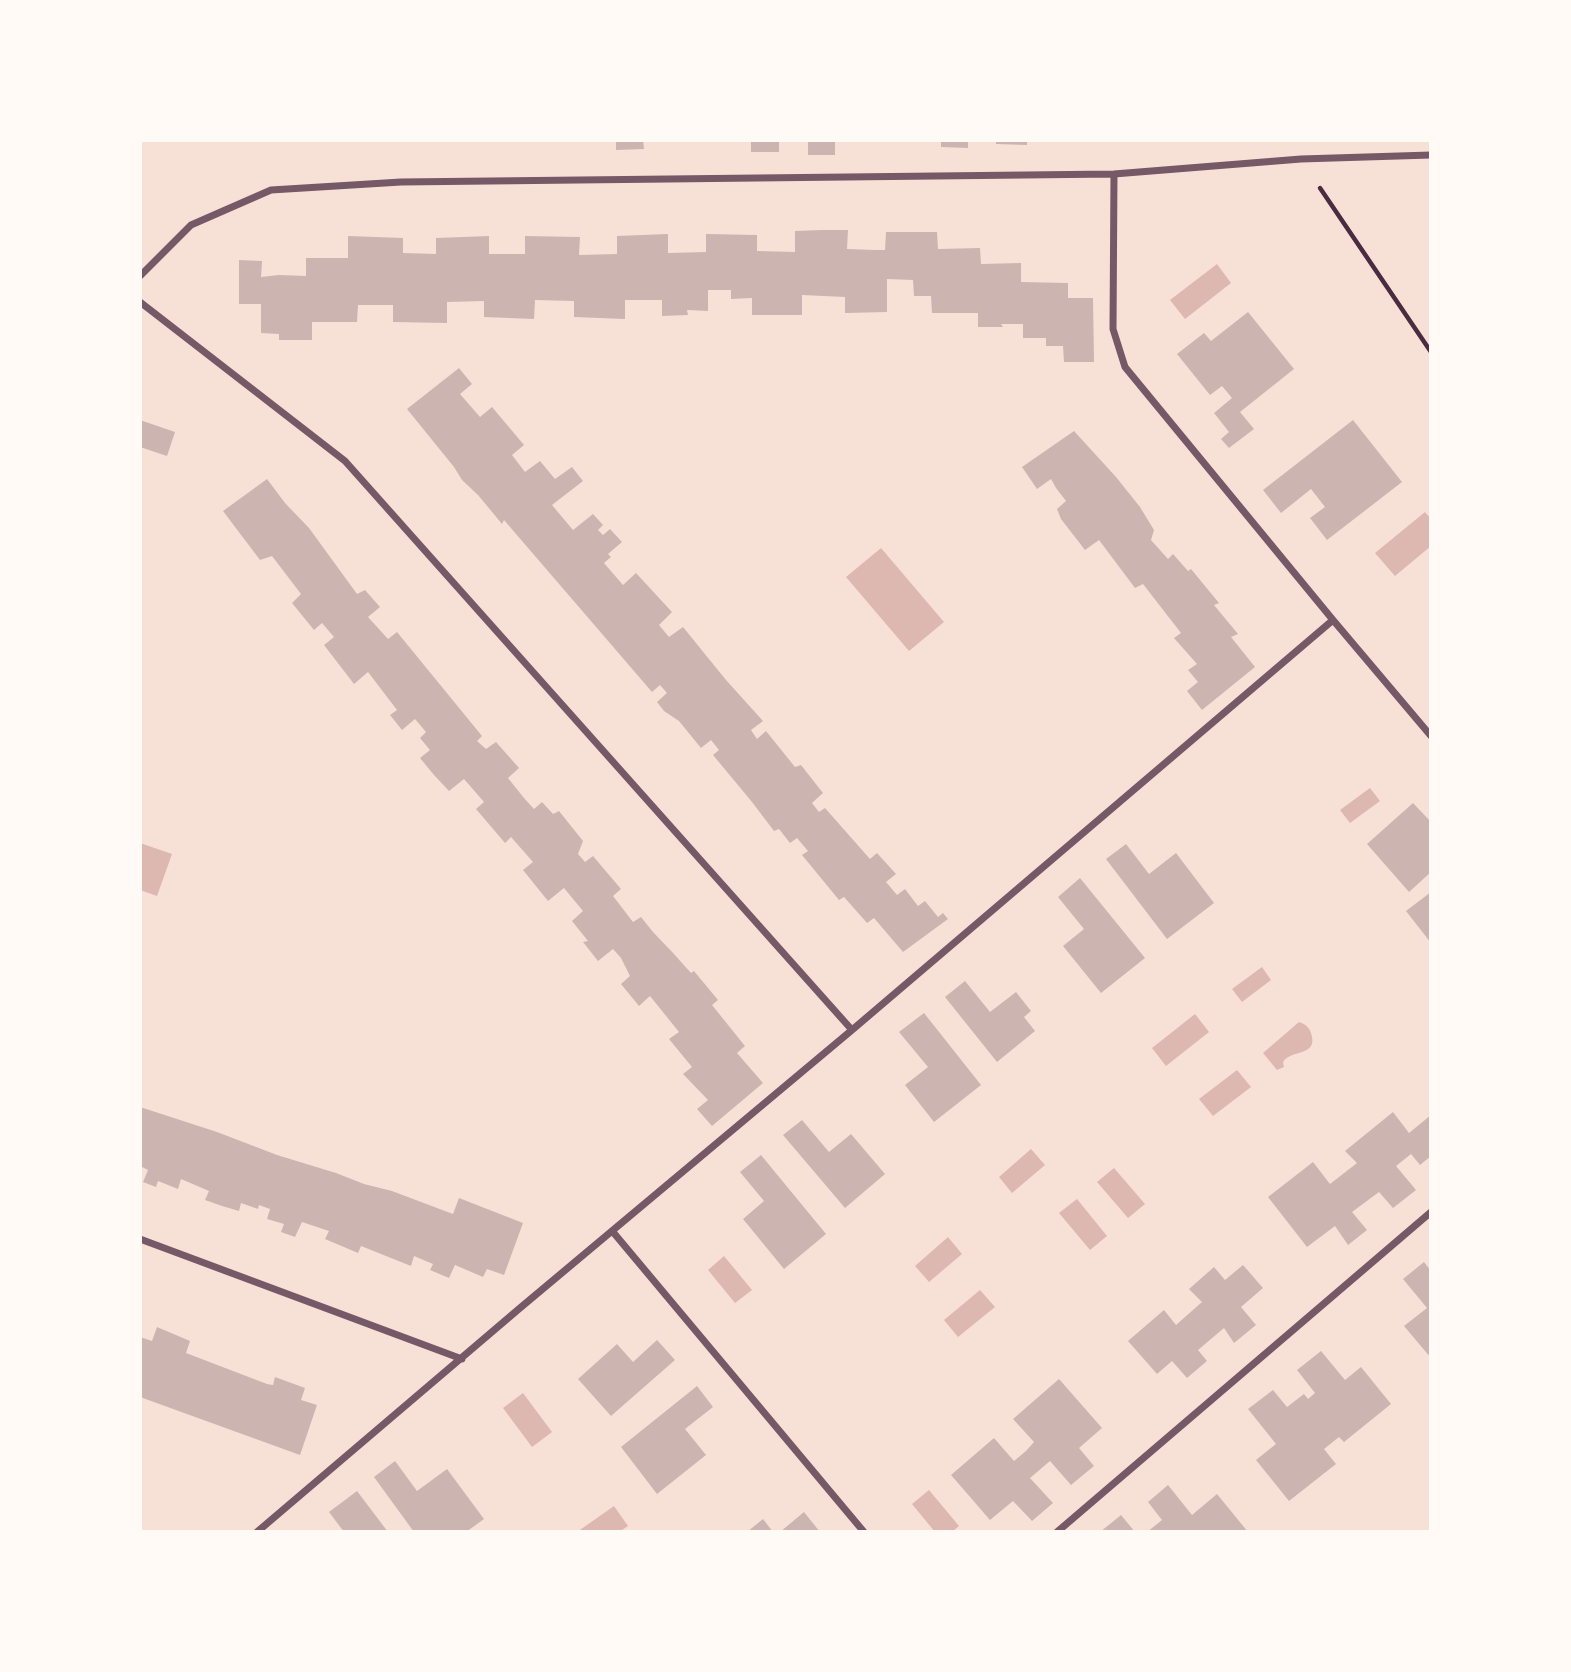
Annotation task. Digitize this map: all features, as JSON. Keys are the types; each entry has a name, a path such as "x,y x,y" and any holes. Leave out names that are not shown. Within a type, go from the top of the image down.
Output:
{"street":[{"path":"140,276 191,225 271,190 401,182 1114,174 1301,159 1431,155"},
{"path":"1114,174 1113,329 1125,368 1431,736"},
{"path":"140,302 345,461 852,1030"},
{"path":"257,1532 1333,620"},
{"path":"1057,1532 1431,1212"},
{"path":"613,1232 864,1532"},
{"path":"140,1239 462,1359"}],"path":[{"path":"1320,188 1431,352"}],"shaded area":[{"path":"1217,264 1231,283 1185,319 1170,300"},
{"path":"1425,512 1431,519 1431,546 1395,576 1375,553"},
{"path":"881,548 944,622 909,651 846,577"},
{"path":"1370,788 1380,801 1350,823 1340,810"},
{"path":"140,843 172,854 157,896 140,890"},
{"path":"1262,967 1271,980 1242,1002 1232,989"},
{"path":"1195,1014 1209,1032 1166,1066 1152,1048"},
{"path":"1299,1022 1310,1031 1311,1046 1287,1058 1283,1062 1284,1067 1277,1070 1263,1053"},
{"path":"1237,1070 1251,1087 1213,1116 1199,1099"},
{"path":"1031,1149 1045,1165 1012,1193 999,1177"},
{"path":"1114,1168 1145,1204 1128,1218 1097,1182"},
{"path":"1077,1199 1107,1236 1090,1250 1059,1213"},
{"path":"948,1237 962,1254 929,1282 915,1266"},
{"path":"724,1256 752,1290 735,1303 708,1270"},
{"path":"980,1290 995,1307 958,1337 944,1320"},
{"path":"523,1393 552,1432 532,1447 503,1408"},
{"path":"929,1490 959,1526 952,1532 935,1532 912,1504"},
{"path":"614,1506 628,1526 619,1532 577,1532"}],"building":[{"path":"616,140 643,140 644,149 616,150"},
{"path":"751,140 779,140 779,152 751,152"},
{"path":"808,140 835,140 835,155 808,155"},
{"path":"941,140 968,140 968,148 941,147"},
{"path":"996,140 1027,140 1027,145 996,144"},
{"path":"848,230 847,249 875,250 885,250 886,232 937,232 938,249 980,248 981,264 1021,263 1021,282 1068,283 1068,298 1093,298 1094,362 1064,362 1063,346 1046,346 1046,338 1023,338 1023,324 978,327 978,313 932,313 931,296 914,296 913,280 887,279 887,312 845,313 845,297 802,295 802,315 752,315 752,298 731,299 731,290 708,290 708,311 687,310 688,315 662,316 662,300 625,300 625,319 574,317 574,301 535,300 534,319 484,317 484,301 447,302 447,323 393,322 393,305 358,305 357,322 312,322 312,340 279,340 279,334 261,333 261,304 239,304 239,260 262,261 261,277 306,276 306,258 348,258 348,236 403,238 403,253 436,254 436,238 489,236 489,254 525,254 525,236 580,237 579,255 617,254 617,236 668,234 668,253 706,252 706,234 757,235 757,251 795,252 795,231"},
{"path":"1248,312 1294,369 1240,412 1254,429 1229,448 1221,439 1229,432 1214,413 1232,398 1222,386 1210,395 1177,354 1204,333 1211,341"},
{"path":"459,368 472,384 460,394 480,417 492,407 524,445 512,455 525,472 540,461 555,479 572,467 583,481 552,505 573,530 593,514 603,525 598,530 603,535 610,529 622,542 608,554 611,557 604,563 623,585 636,573 672,612 659,625 669,637 683,627 763,721 751,730 757,739 766,731 795,767 801,765 823,793 812,803 819,812 825,808 870,859 877,853 896,874 886,882 897,895 905,889 918,906 925,901 938,917 943,913 948,919 903,952 874,918 867,923 844,897 839,900 802,855 808,851 797,838 790,843 779,829 774,831 713,755 719,750 711,740 701,748 679,721 664,711 657,702 667,693 660,685 652,692 504,520 502,524 462,480 407,409"},
{"path":"140,420 175,432 167,456 140,447"},
{"path":"1353,420 1402,482 1327,540 1310,518 1325,507 1311,489 1281,513 1263,490"},
{"path":"1074,431 1140,507 1154,530 1151,540 1168,559 1173,554 1188,571 1191,569 1219,603 1214,605 1238,634 1231,637 1255,667 1202,710 1187,691 1198,682 1188,670 1197,664 1174,638 1181,633 1143,584 1135,588 1099,540 1085,550 1061,519 1057,509 1066,501 1051,479 1037,489 1022,467"},
{"path":"267,479 309,528 357,594 365,590 380,607 368,617 388,639 397,632 482,736 477,741 486,749 496,742 519,768 508,778 524,798 534,809 542,802 553,814 559,811 583,841 578,854 585,862 593,856 621,889 613,896 633,922 641,917 691,973 694,971 718,1000 712,1005 745,1046 737,1053 763,1083 712,1126 697,1109 708,1100 683,1074 692,1067 669,1039 679,1032 650,996 639,1006 621,984 630,976 621,958 613,949 598,961 583,942 588,941 572,921 583,911 564,888 548,901 523,870 533,862 511,837 505,843 476,809 484,802 464,779 449,791 434,775 420,758 430,750 420,738 426,732 415,719 402,730 390,715 397,710 368,672 354,684 324,645 334,637 322,623 314,630 292,603 301,594 272,556 260,560 223,511"},
{"path":"1413,803 1431,822 1431,872 1409,892 1367,844"},
{"path":"1126,844 1149,874 1176,853 1214,903 1167,939 1106,859"},
{"path":"1080,878 1145,958 1101,993 1063,946 1084,929 1058,897"},
{"path":"1431,892 1431,943 1406,911"},
{"path":"965,981 990,1012 1016,992 1031,1011 1024,1017 1035,1031 997,1062 945,997"},
{"path":"924,1013 981,1085 934,1122 905,1085 928,1067 899,1032"},
{"path":"140,1107 453,1214 459,1198 523,1223 504,1275 487,1269 483,1277 455,1265 449,1278 430,1270 433,1264 414,1256 411,1266 361,1246 358,1253 325,1239 329,1231 302,1222 295,1237 281,1232 284,1224 267,1219 270,1209 259,1205 258,1209 241,1203 239,1211 222,1206 205,1200 209,1191 181,1179 178,1189 158,1181 156,1187 143,1182 148,1170 140,1166"},
{"path":"1393,1112 1409,1133 1431,1115 1431,1156 1420,1165 1411,1154 1396,1166 1416,1190 1393,1208 1379,1192 1352,1212 1367,1230 1348,1245 1335,1226 1307,1247 1268,1197 1313,1162 1330,1184 1357,1163 1345,1151"},
{"path":"802,1120 829,1152 851,1134 885,1174 845,1208 783,1135"},
{"path":"761,1155 826,1234 784,1269 743,1219 764,1201 740,1172"},
{"path":"1424,1262 1431,1271 1431,1358 1404,1326 1427,1308 1403,1279"},
{"path":"1243,1265 1263,1288 1241,1307 1256,1325 1234,1343 1224,1328 1198,1350 1207,1361 1187,1378 1172,1361 1157,1374 1128,1341 1164,1310 1176,1325 1202,1302 1189,1289 1214,1267 1225,1280"},
{"path":"157,1327 190,1341 186,1353 267,1384 273,1385 275,1377 305,1388 301,1400 317,1405 300,1455 140,1397 140,1337 152,1341"},
{"path":"657,1340 675,1360 611,1416 578,1379 617,1344 633,1362"},
{"path":"1321,1351 1345,1380 1361,1367 1391,1404 1344,1442 1339,1437 1324,1449 1336,1464 1289,1501 1256,1460 1276,1444 1248,1409 1273,1390 1287,1407 1304,1394 1308,1399 1315,1393 1297,1370"},
{"path":"1059,1379 1102,1428 1079,1448 1094,1466 1071,1485 1050,1461 1030,1478 1053,1503 1032,1521 1013,1501 990,1520 951,1475 994,1438 1014,1461 1026,1451 1034,1442 1013,1419"},
{"path":"697,1386 713,1407 685,1429 706,1455 657,1494 621,1447"},
{"path":"395,1461 417,1491 447,1469 484,1519 466,1532 414,1532 374,1477"},
{"path":"1168,1485 1192,1515 1217,1494 1248,1532 1147,1532 1162,1520 1148,1502"},
{"path":"357,1491 388,1532 344,1532 329,1512"},
{"path":"804,1512 820,1532 780,1532"},
{"path":"1121,1515 1135,1532 1100,1532"},
{"path":"763,1519 773,1532 747,1532"}]}
